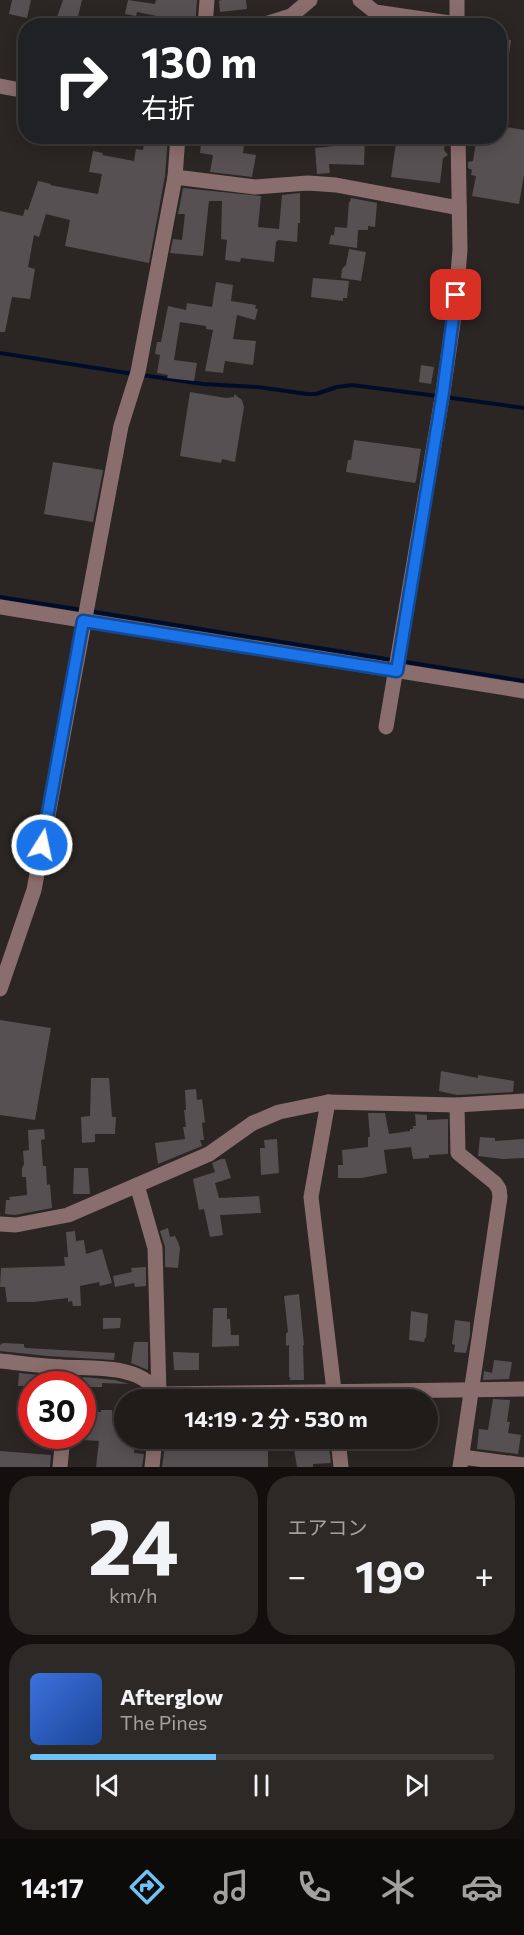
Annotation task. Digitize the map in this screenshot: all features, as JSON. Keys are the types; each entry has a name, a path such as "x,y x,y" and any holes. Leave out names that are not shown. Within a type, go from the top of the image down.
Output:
{"street":[{"path":"206,18 207,0"},
{"path":"285,18 291,16 310,0"},
{"path":"360,0 375,12 413,18"},
{"path":"457,0 457,18"},
{"path":"0,86 18,89"},
{"path":"0,989 34,890 121,426 138,372 175,177 177,144"},
{"path":"386,727 453,319 460,250 458,144"},
{"path":"175,177 255,187 308,183 336,185 459,208"},
{"path":"0,607 524,692"},
{"path":"0,1224 16,1225 68,1215 209,1154 253,1123 279,1112 328,1102 457,1105 524,1101"},
{"path":"328,1102 311,1197 334,1389"},
{"path":"457,1105 458,1153 495,1183 500,1197 461,1462 524,1465"},
{"path":"137,1185 155,1248 159,1389"},
{"path":"0,1361 60,1367 109,1368 137,1375 149,1382 154,1389"},
{"path":"60,1367 60,1371"},
{"path":"438,1391 524,1389"},
{"path":"60,1467 62,1449"},
{"path":"152,1467 154,1449"},
{"path":"339,1449 341,1467"}],"building":[{"path":"12,0 31,0 27,18 9,14"},
{"path":"63,0 82,0 78,18 57,18"},
{"path":"128,0 155,4 156,0 197,0 196,18 156,18 157,16 137,12 136,16 125,14"},
{"path":"246,0 247,9 220,12 219,1"},
{"path":"507,40 511,40 507,68"},
{"path":"507,127 524,130 524,175 519,204 472,196 476,176 471,175 472,170 468,168 468,162 473,161 476,144 507,144"},
{"path":"144,144 167,144 165,176 149,263 65,246 70,220 46,214 39,237 34,235 28,267 35,269 30,299 12,297 5,332 0,332 0,211 23,216 25,209 28,210 38,181 98,194 102,174 89,172 93,151 134,161 136,149 143,150"},
{"path":"201,144 244,144 243,153 256,155 252,177 210,172 213,155 200,153"},
{"path":"365,144 364,165 329,164 330,173 317,174 315,148"},
{"path":"396,144 445,144 444,150 448,155 443,158 440,183 391,177"},
{"path":"183,188 261,196 258,227 279,229 282,195 300,193 300,223 298,223 297,242 278,240 274,262 241,258 240,262 225,260 227,240 221,239 222,201 209,201 203,256 170,253 173,239 182,240 185,214 178,214"},
{"path":"351,198 377,203 375,227 368,226 368,230 358,230 357,248 329,244 335,227 347,228"},
{"path":"349,249 366,252 361,281 341,278"},
{"path":"313,278 349,281 347,298 343,298 343,301 311,297"},
{"path":"216,282 233,285 231,301 256,305 255,309 258,309 255,320 237,315 233,339 256,341 253,365 225,361 223,373 205,371 213,330 206,329 206,326 180,322 174,360 197,363 194,381 167,378 168,375 157,373 160,355 155,354 157,342 161,342 168,306 186,310 187,303 212,307"},
{"path":"421,365 434,367 431,384 419,382"},
{"path":"190,392 226,398 234,397 234,394 242,400 244,407 235,462 222,459 221,463 180,456"},
{"path":"354,440 421,449 415,483 346,472 348,460 351,460"},
{"path":"53,462 103,470 93,522 44,514"},
{"path":"0,1020 51,1028 35,1120 0,1115"},
{"path":"441,1071 478,1078 478,1075 514,1081 513,1092 457,1095 439,1091"},
{"path":"91,1078 109,1078 112,1117 116,1117 115,1134 95,1134 95,1142 82,1143 81,1117 90,1116"},
{"path":"196,1089 197,1100 202,1099 205,1122 202,1123 204,1140 200,1140 202,1146 158,1164 155,1143 185,1139 183,1127 186,1127 185,1090"},
{"path":"368,1113 385,1113 389,1134 413,1129 413,1126 416,1126 415,1114 427,1115 427,1120 448,1119 448,1154 413,1159 411,1147 384,1150 387,1173 362,1178 338,1178 338,1165 343,1165 342,1150 368,1147 368,1137 370,1137"},
{"path":"44,1129 45,1139 41,1140 43,1166 46,1166 47,1185 50,1184 52,1208 15,1215 5,1214 6,1200 10,1200 9,1197 27,1195 26,1177 22,1177 22,1168 23,1151 29,1150 28,1130"},
{"path":"480,1137 495,1138 495,1141 524,1139 524,1158 503,1159 478,1156"},
{"path":"277,1139 279,1173 261,1175 260,1148 265,1148 264,1140"},
{"path":"225,1159 231,1178 215,1183 219,1198 259,1196 261,1213 220,1215 223,1235 210,1237 204,1209 199,1210 193,1179 215,1172 212,1163"},
{"path":"74,1168 88,1168 90,1194 73,1194"},
{"path":"168,1228 170,1237 175,1236 180,1248 178,1268 165,1267 165,1247 160,1231"},
{"path":"75,1231 76,1241 84,1240 86,1254 102,1249 112,1283 100,1286 99,1282 80,1286 81,1306 73,1306 72,1301 68,1302 68,1298 7,1302 5,1287 0,1287 1,1268 65,1266 64,1257 68,1257 66,1232"},
{"path":"146,1267 146,1286 135,1287 134,1283 115,1287 113,1276 132,1272 131,1268"},
{"path":"299,1294 304,1345 304,1380 290,1380 284,1296"},
{"path":"214,1308 227,1308 231,1335 239,1335 239,1346 212,1347"},
{"path":"411,1311 428,1314 424,1342 409,1340"},
{"path":"103,1318 121,1318 120,1328 103,1329"},
{"path":"455,1320 470,1322 466,1353 454,1352 455,1345 452,1344"},
{"path":"134,1342 148,1342 148,1370 131,1363"},
{"path":"3,1343 24,1344 26,1348 115,1353 114,1360 47,1356 0,1351 0,1345"},
{"path":"173,1352 199,1353 199,1370 174,1370"},
{"path":"494,1360 512,1362 509,1379 483,1380 484,1371 492,1373"},
{"path":"96,1378 129,1384 102,1383 102,1387 96,1387"},
{"path":"493,1399 510,1400 508,1433 521,1435 518,1454 477,1449 479,1429 488,1430"},
{"path":"101,1410 112,1410 114,1449 134,1449 134,1453 144,1454 142,1467 96,1467 99,1441 96,1441 96,1412 101,1412"},
{"path":"164,1449 268,1449 268,1467 162,1467"},
{"path":"294,1449 329,1449 331,1463 313,1464 313,1467 297,1467"},
{"path":"0,1451 51,1455 50,1467 0,1467"}],"waterway":[{"path":"0,353 134,374"},
{"path":"142,375 203,384 258,387 307,394 352,385 437,396"},
{"path":"445,397 524,408"},
{"path":"0,597 82,610"},
{"path":"89,611 393,660"},
{"path":"400,661 524,681"}],"route":[{"path":"42,845 83,621 397,671 443,392 456,295"}]}
